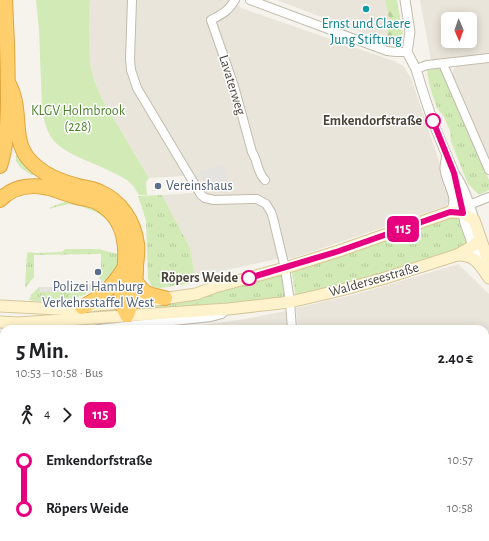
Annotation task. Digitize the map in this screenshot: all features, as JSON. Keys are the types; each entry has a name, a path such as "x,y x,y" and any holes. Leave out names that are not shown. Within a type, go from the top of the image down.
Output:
{"highway":[{"path":"0,166 8,125 5,0"},
{"path":"8,82 15,101 17,128 20,143 26,156 33,164 54,178 100,192 114,201 126,213 137,241 134,293 126,307"},
{"path":"0,200 16,189 36,186 50,188 100,204 115,218 122,232 126,245 125,268 121,295 126,307"},
{"path":"82,307 97,299 106,291 125,268"},
{"path":"135,280 145,292 150,295 165,298"}],"main road":[{"name":"Walderseestraße","path":"0,306 58,309 82,307 126,307 228,309 290,302 327,294 382,279 457,255 473,246 480,237 474,220 465,209 450,212 339,251 285,268 215,287 196,294 141,302 126,307 5,323"},
{"path":"480,237 484,263 489,278"},
{"path":"457,255 470,256 484,263"}],"street":[{"path":"132,0 130,58 131,70 137,88 201,195 205,198 214,200 257,199 266,204 273,218 285,268 292,325"},
{"name":"Lavaterweg","path":"235,0 225,13 211,20 234,86 260,176 265,180"},
{"path":"250,0 387,51 407,52"},
{"path":"405,0 410,32 407,52 416,69 425,98 454,173 465,209 465,223 473,246 484,263"},
{"path":"416,69 424,66 489,58"},
{"path":"443,64 489,170"},
{"path":"447,155 445,169 454,198 454,207 450,212"},
{"name":"Walderseestraße","path":"465,209 489,197"},
{"name":"Walderseestraße","path":"136,325 211,317 222,314 228,309"}],"shaded area":[{"path":"90,0 234,0 241,8 394,61 403,66 411,78 451,197 446,206 293,258 276,259 195,277 190,248 162,195 193,193 184,176 149,178 102,99 94,80 90,64"},
{"path":"277,0 385,0 389,19 386,42"},
{"path":"420,0 489,0 489,53 431,60"},
{"path":"489,63 489,159 453,75 453,70 455,67 460,66"},
{"path":"224,165 231,191 217,192 213,184 207,186 199,172"},
{"path":"458,264 489,294 489,325 298,325 296,308 357,294"},
{"path":"99,278 104,281 99,286 90,291 80,292 80,287 92,284"},
{"path":"40,287 71,287 72,292 40,292"},
{"path":"286,311 288,325 202,325"}],"green space":[{"name":"KLGV Holmbrook (228)","path":"36,0 90,0 90,64 94,80 102,99 149,178 146,182 147,195 139,195 127,180 68,152 58,145 51,137 43,116 42,108 39,29"},
{"path":"385,0 397,0 403,34 386,42 389,19"},
{"path":"441,68 489,180 489,190 481,194 478,194 468,184 451,142 450,131 444,117 437,108 432,94 427,70"},
{"path":"16,155 38,173 37,175 31,175 20,167 16,161"},
{"path":"162,195 190,248 195,277 193,283 154,289 148,279 146,221 138,196"},
{"path":"69,201 99,208 116,230 106,219 96,212 80,206 69,204 51,209 49,208"},
{"path":"451,217 459,217 469,246 417,265 300,296 299,294 295,294 292,273 294,270"},
{"path":"65,249 99,249 121,254 119,266 107,284 99,278 101,273 101,254 34,255 34,277 25,288 27,253 62,252"},
{"path":"283,274 286,296 284,299 139,312 133,307 222,289"},
{"path":"39,287 40,292 72,291 72,287 80,287 80,292 90,291 70,299 43,301 29,300 31,295"}],"bus line":[{"name":"115","path":"249,278 339,251 450,212 463,213 454,173 433,121"}],"place":[{"name":"Ernst und Claere Jung Stiftung","path":"366,9"},
{"name":"Emkendorfstraße","path":"433,121"},
{"name":"Vereinshaus","path":"158,186"},
{"name":"Polizei Hamburg Verkehrsstaffel West","path":"98,272"},
{"name":"Röpers Weide","path":"249,278"}]}
